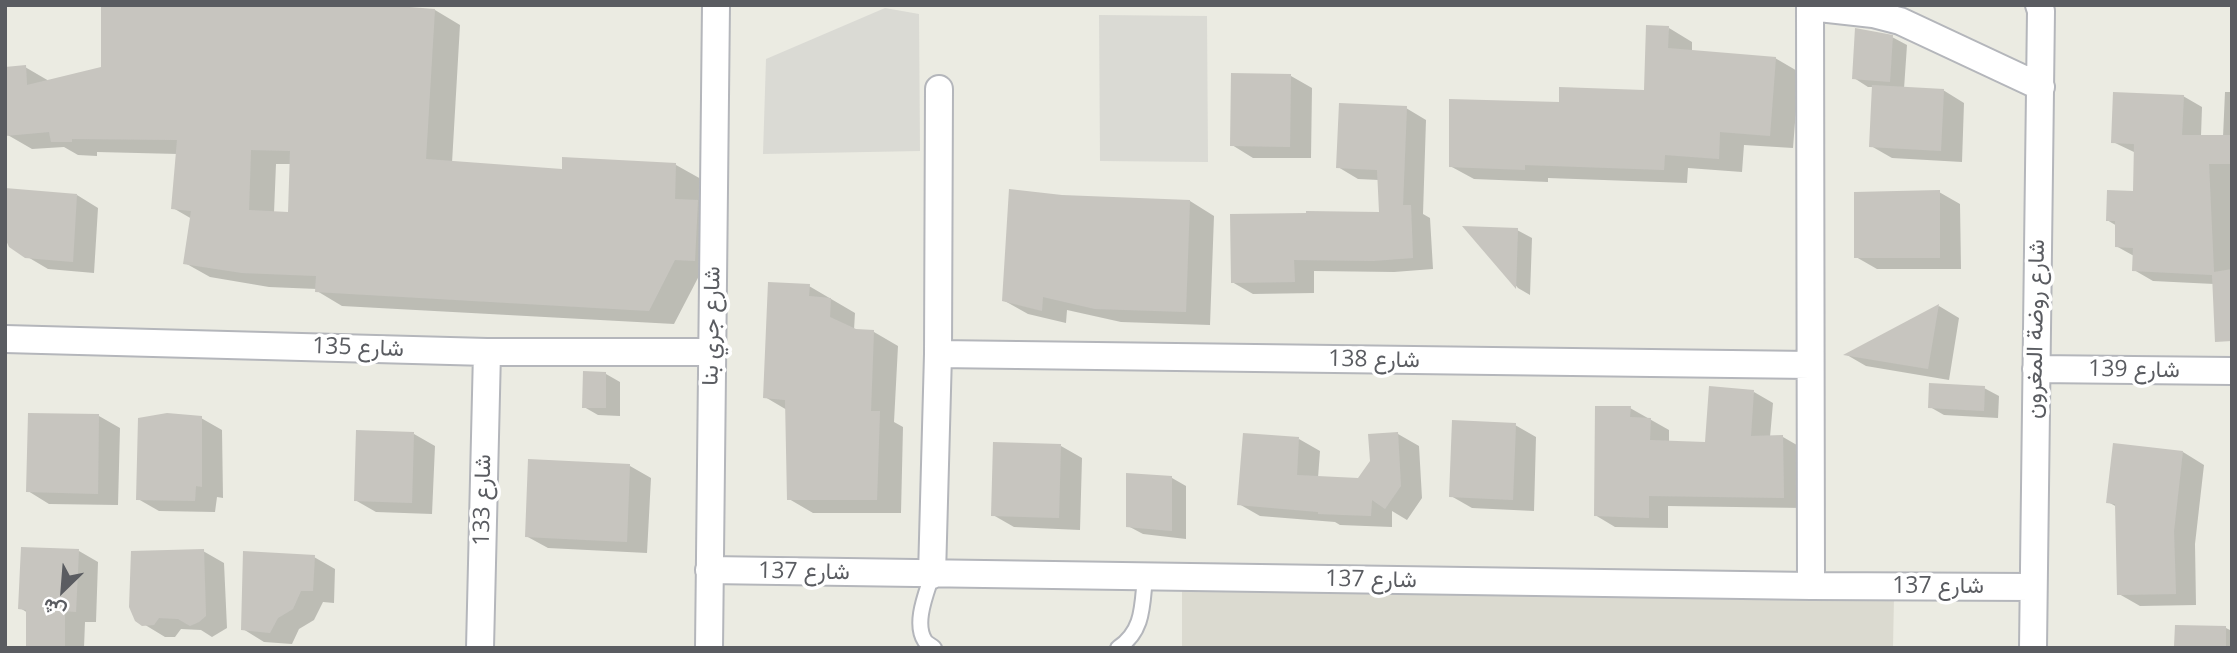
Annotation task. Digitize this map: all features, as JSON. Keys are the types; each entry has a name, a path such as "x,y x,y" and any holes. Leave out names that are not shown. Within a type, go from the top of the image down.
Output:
{"street":[{"name":"شارع جري بنا","path":"709,648 716,5"},
{"path":"1811,586 1810,6 1900,21 2040,87"},
{"name":"شارع روضة المغرون","path":"2033,648 2042,7"},
{"path":"932,575 938,354 939,89"},
{"name":"شارع 135","path":"5,339 486,352 711,352"},
{"name":"شارع 133","path":"480,648 486,352"},
{"name":"شارع 138","path":"938,354 1810,365"},
{"name":"شارع 139","path":"2036,369 2232,371"},
{"name":"شارع 137","path":"709,570 932,575 2033,587"}],"lane":[{"path":"932,575 922,610 921,625 925,641 934,648"},
{"path":"1118,648 1129,641 1140,623 1145,577"}],"shaded area":[{"path":"885,8 919,14 920,151 763,154 766,59"},
{"path":"1099,15 1207,16 1208,162 1100,161"},
{"path":"1182,591 1894,597 1893,647 1929,648 1182,648"}],"building":[{"path":"101,5 384,5 435,9 426,159 562,169 562,157 676,163 675,199 698,200 695,261 675,260 649,311 315,292 316,276 242,273 183,264 191,211 171,209 177,140 72,139 72,142 51,142 49,132 5,136 5,67 26,65 27,85 101,67","holes":["251,150 290,151 288,212 249,210"]},
{"path":"1646,25 1669,26 1668,48 1776,57 1770,136 1720,132 1719,159 1665,155 1664,170 1525,165 1525,170 1449,167 1449,99 1559,102 1559,87 1644,90"},
{"path":"1855,28 1893,35 1890,82 1852,79"},
{"path":"1231,73 1291,74 1290,147 1230,146"},
{"path":"1872,85 1944,89 1941,151 1869,147"},
{"path":"2113,92 2184,95 2182,135 2232,135 2232,164 2209,164 2214,272 2232,269 2232,341 2215,342 2212,275 2132,271 2133,248 2115,247 2115,221 2106,221 2107,190 2133,191 2134,144 2111,143"},
{"path":"1339,103 1407,106 1403,205 1411,205 1413,258 1373,261 1294,260 1295,282 1231,283 1230,214 1379,212 1377,170 1336,168"},
{"path":"5,188 77,194 73,262 25,258 9,247 5,238"},
{"path":"1009,189 1062,195 1190,200 1186,312 1095,309 1043,297 1042,311 1002,301"},
{"path":"1940,190 1940,258 1854,258 1854,192"},
{"path":"1462,226 1518,228 1516,289"},
{"path":"768,282 810,284 809,296 831,298 830,317 856,329 874,330 871,411 880,411 877,500 787,500 785,400 763,398"},
{"path":"1939,304 1928,369 1843,355"},
{"path":"583,371 606,372 606,408 582,408"},
{"path":"1929,383 1985,386 1984,411 1928,408"},
{"path":"1709,386 1754,390 1751,436 1783,435 1784,498 1649,496 1649,518 1594,516 1595,406 1631,406 1630,417 1651,418 1650,440 1705,442"},
{"path":"28,413 99,414 98,494 26,492"},
{"path":"167,413 202,416 202,487 196,486 195,501 136,500 138,418"},
{"path":"1452,420 1516,423 1513,500 1449,497"},
{"path":"356,430 414,432 412,503 354,501"},
{"path":"1398,432 1401,486 1385,509 1372,500 1371,516 1318,514 1237,505 1243,433 1299,437 1297,475 1358,478 1370,461 1368,434"},
{"path":"993,442 1061,444 1059,518 991,516"},
{"path":"2113,443 2183,451 2174,531 2176,594 2117,595 2115,504 2106,503"},
{"path":"528,459 630,464 627,542 525,537"},
{"path":"1126,473 1172,476 1172,531 1126,527"},
{"path":"21,547 79,549 76,612 65,611 65,648 26,648 26,610 18,609"},
{"path":"204,549 206,616 190,626 178,619 159,618 154,625 142,626 135,621 129,607 131,551"},
{"path":"243,551 315,555 313,591 301,591 293,609 278,618 270,633 241,630"},
{"path":"2175,625 2226,626 2226,648 2174,646"}]}
